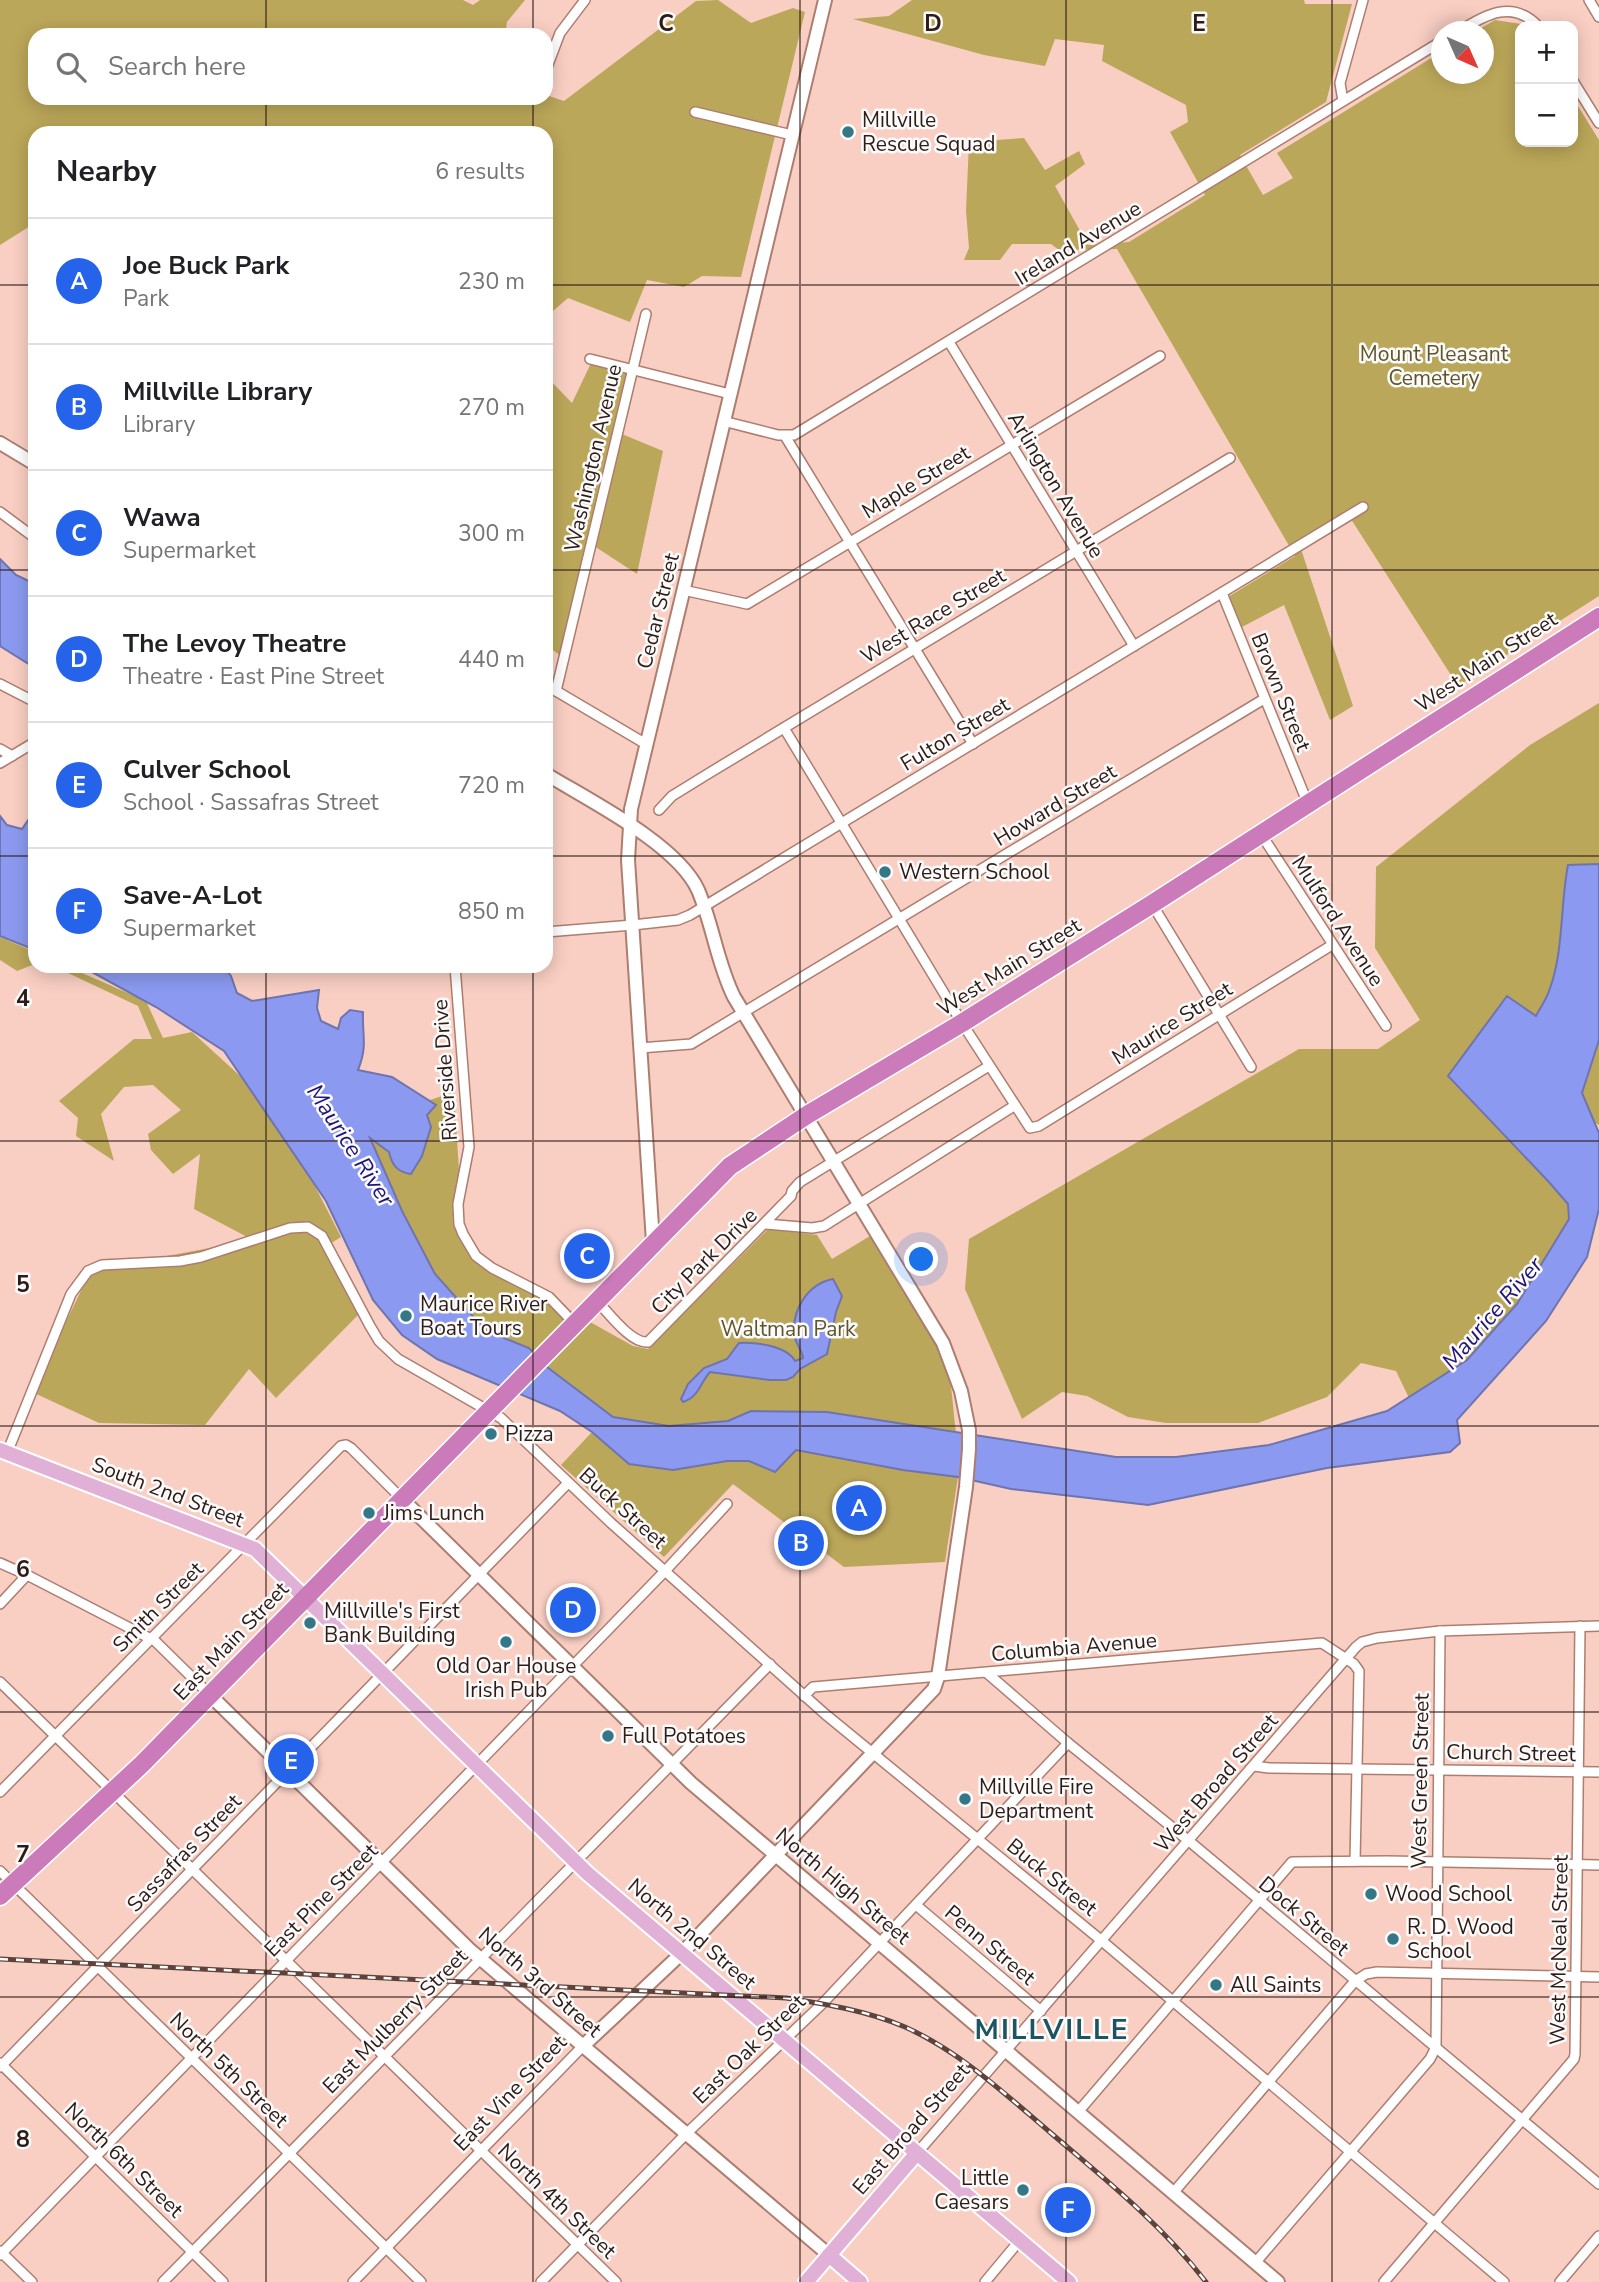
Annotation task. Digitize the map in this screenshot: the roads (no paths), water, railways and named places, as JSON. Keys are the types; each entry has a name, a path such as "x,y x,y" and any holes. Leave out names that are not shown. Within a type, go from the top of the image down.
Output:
{"highway":[{"name":"West Main Street","path":"494,1405 730,1166 807,1115 962,1023 1152,904 1599,617"},
{"name":"East Main Street","path":"7,1890 113,1793 494,1405"}],"main road":[{"name":"Cedar Street","path":"653,1242 628,860 629,825 634,794 825,0"},
{"path":"0,443 28,460"},
{"path":"553,778 668,852 697,887 722,970 743,1012 943,1343 961,1391 969,1430 966,1487 938,1677"},
{"name":"South 2nd Street","path":"4,1451 244,1544 268,1560 305,1597"},
{"name":"North High Street","path":"402,1499 671,1765 1278,2282"},
{"name":"North 2nd Street","path":"305,1597 576,1862 1069,2282"},
{"name":"East Vine Street","path":"583,2046 682,1953 934,1689 938,1677"},
{"name":"North 3rd Street","path":"210,1695 480,1959 860,2282"},
{"name":"East Broad Street","path":"806,2282 917,2153"}],"street":[{"path":"553,52 560,33 585,0"},
{"path":"1343,101 1340,83 1363,0"},
{"path":"1589,0 1599,17"},
{"path":"1476,21 1498,8 1519,6 1534,21"},
{"name":"Ireland Avenue","path":"785,436 802,431 1431,47"},
{"path":"1575,84 1598,120"},
{"path":"695,112 792,135"},
{"name":"Washington Avenue","path":"556,691 646,314"},
{"name":"Arlington Avenue","path":"949,342 1134,646"},
{"name":"Maple Street","path":"683,590 747,604 1160,356"},
{"path":"590,359 730,394"},
{"path":"723,421 785,436 973,744"},
{"name":"West Race Street","path":"659,810 672,796 1230,458"},
{"name":"Fulton Street","path":"553,931 684,919 1363,508"},
{"path":"0,512 28,533"},
{"name":"Brown Street","path":"1222,593 1308,804"},
{"path":"0,684 28,698"},
{"path":"553,689 646,744"},
{"name":"Howard Street","path":"640,1048 691,1044 1264,699"},
{"path":"766,1224 818,1228 1014,1106 784,728"},
{"path":"0,763 28,746"},
{"path":"0,749 12,756"},
{"name":"Mulford Avenue","path":"1261,834 1386,1026"},
{"path":"1152,904 1251,1067"},
{"name":"Maurice Street","path":"1014,1106 1030,1129 1040,1126 1332,945"},
{"name":"Riverside Drive","path":"456,973 468,1128 468,1154 458,1204 463,1234 476,1256 492,1268 550,1297 574,1323"},
{"path":"834,1160 989,1066"},
{"name":"City Park Drive","path":"596,1300 631,1336 641,1342 648,1342 766,1224 800,1182 834,1160"},
{"name":"Buck Street","path":"4,1451 71,1294 88,1271 110,1263 180,1261 300,1226 313,1229 322,1236 370,1326 385,1348 407,1365 494,1405 501,1418 568,1483 804,1696 1102,1941 1504,2282"},
{"name":"Smith Street","path":"0,1792 341,1446 351,1448 402,1499"},
{"name":"Sassafras Street","path":"1,2065 568,1483"},
{"name":"East Pine Street","path":"1,2253 572,1667 727,1504"},
{"path":"0,1563 27,1574 151,1639 210,1695"},
{"path":"0,1604 27,1574"},
{"name":"West McNeal Street","path":"1384,2282 1574,2059 1579,1865 1580,1626"},
{"path":"1440,1631 1599,1626"},
{"name":"West Broad Street","path":"1102,1941 1356,1647 1369,1639 1440,1631"},
{"name":"West Green Street","path":"1436,2047 1440,1631"},
{"name":"Columbia Avenue","path":"804,1696 813,1687 1306,1643 1324,1643 1346,1659"},
{"path":"1346,1659 1357,1667 1359,1676 1355,1861"},
{"name":"East Mulberry Street","path":"163,2282 770,1664"},
{"name":"Dock Street","path":"987,1673 1599,2184"},
{"name":"North 4th Street","path":"0,1682 616,2282"},
{"name":"East Oak Street","path":"541,2282 686,2134 785,2041 1068,1743"},
{"name":"Church Street","path":"1254,1766 1599,1772"},
{"path":"1078,2112 1288,1865 1297,1861 1355,1861 1599,1865"},
{"name":"North 5th Street","path":"0,1871 7,1890 98,1966 421,2282"},
{"name":"Penn Street","path":"916,1905 1041,2011"},
{"name":"East Broad Street","path":"917,2153 1102,1941"},
{"path":"1173,2193 1355,1981 1366,1974 1377,1972 1599,1977"},
{"name":"East Vine Street","path":"353,2282 583,2046"},
{"path":"1255,2263 1430,2060 1436,2047"},
{"name":"North 6th Street","path":"1,2065 223,2282"},
{"path":"1560,2282 1599,2236"},
{"path":"985,2282 1020,2240"},
{"path":"1,2253 32,2282"}],"water":[{"path":"0,559 16,575 28,581 28,664 0,646"},
{"path":"0,816 7,825 22,829 28,820 28,947 0,936"},
{"name":"Maurice River","path":"1599,864 1599,1040 1582,1093 1599,1133 1599,1209 1587,1257 1546,1321 1457,1420 1460,1443 1450,1452 1327,1468 1148,1505 1011,1489 958,1477 903,1470 796,1450 775,1472 749,1461 727,1461 673,1470 629,1464 592,1432 560,1411 437,1359 402,1335 373,1300 326,1201 224,1051 156,1007 94,973 229,973 237,993 252,1001 319,990 317,1008 321,1021 338,1029 341,1018 350,1010 363,1012 364,1047 358,1070 392,1077 436,1105 427,1115 431,1127 422,1156 411,1174 399,1170 389,1152 370,1138 402,1211 435,1274 486,1331 529,1348 547,1367 613,1417 669,1426 728,1421 751,1411 827,1412 1116,1457 1176,1457 1269,1445 1387,1411 1467,1360 1517,1304 1569,1219 1568,1204 1448,1076 1507,996 1536,1016 1554,976 1568,865"},
{"path":"833,1279 842,1296 827,1354 786,1380 710,1372 696,1393 683,1402 681,1399 688,1384 704,1368 727,1359 739,1343 778,1348 795,1361 803,1358 795,1338 798,1309 815,1287"}],"railway":[{"path":"0,1959 786,1998 862,2012 891,2021 926,2037 982,2075 1133,2204 1171,2241 1206,2282"}],"place":[{"name":"Millville Rescue Squad","path":"848,132"},
{"name":"Western School","path":"885,872"},
{"name":"Wawa","path":"587,1256"},
{"name":"Maurice River Boat Tours","path":"406,1316"},
{"name":"Pizza","path":"491,1434"},
{"name":"Joe Buck Park","path":"859,1508"},
{"name":"Jims Lunch","path":"369,1513"},
{"name":"Millville Library","path":"801,1543"},
{"name":"The Levoy Theatre","path":"573,1610"},
{"name":"Millville's First Bank Building","path":"310,1623"},
{"name":"Old Oar House Irish Pub","path":"506,1642"},
{"name":"Full Potatoes","path":"608,1736"},
{"name":"Culver School","path":"291,1761"},
{"name":"Millville Fire Department","path":"965,1799"},
{"name":"Wood School","path":"1371,1894"},
{"name":"R. D. Wood School","path":"1393,1939"},
{"name":"All Saints","path":"1216,1985"},
{"name":"Little Caesars","path":"1023,2190"},
{"name":"Save-A-Lot","path":"1068,2210"}],"district":[{"name":"MILLVILLE","path":"1052,2029"}],"park label":[{"name":"Mount Pleasant Cemetery","path":"1434,366"},
{"name":"Waltman Park","path":"788,1329"}]}
